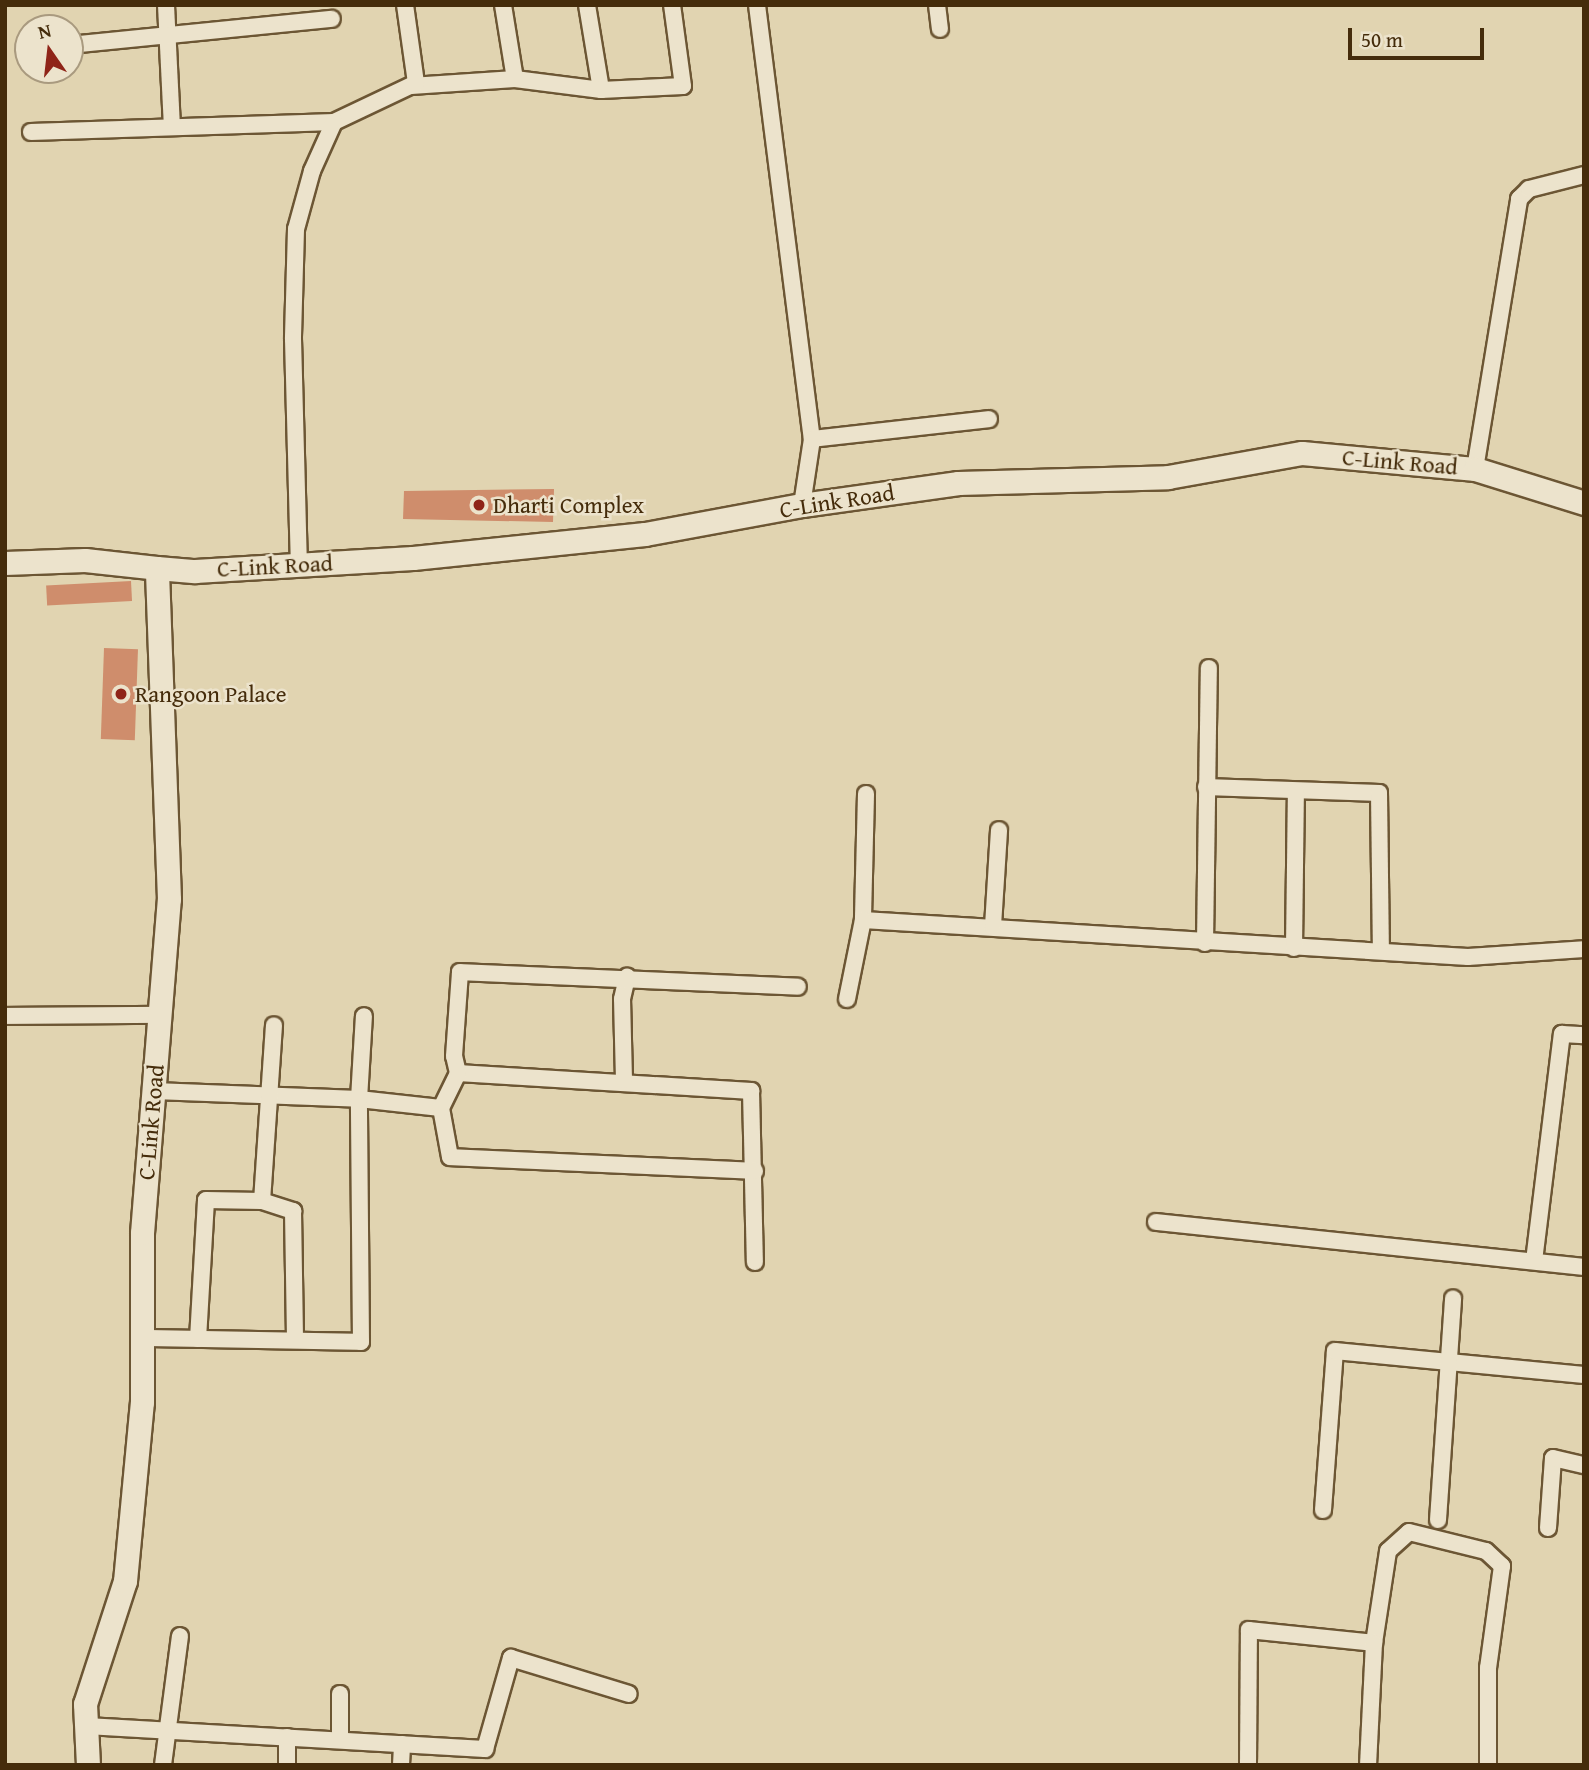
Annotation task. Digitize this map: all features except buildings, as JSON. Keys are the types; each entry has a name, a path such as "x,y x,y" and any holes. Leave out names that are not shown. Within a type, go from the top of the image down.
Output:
{"street":[{"path":"166,5 172,127"},
{"path":"31,132 334,122 416,83 405,5"},
{"path":"503,5 515,79"},
{"path":"587,5 601,90"},
{"path":"411,86 515,79 601,90 683,86 672,5"},
{"path":"757,5 812,439 802,505"},
{"path":"937,5 940,29"},
{"path":"84,44 332,19"},
{"path":"299,565 293,339 296,229 312,171 334,122"},
{"path":"1475,469 1519,199 1529,189 1584,175"},
{"path":"812,439 989,419"},
{"name":"C-Link Road","path":"88,1765 85,1704 125,1581 142,1402 142,1233 169,900 158,568 195,571 299,565 645,534 802,505 958,483 1168,477 1302,453 1475,469 1584,503"},
{"path":"5,563 85,560 158,568"},
{"path":"1205,943 1209,668"},
{"path":"1206,787 1379,793 1381,948"},
{"path":"1294,948 1296,792"},
{"path":"847,999 863,920 866,794"},
{"path":"993,926 999,830"},
{"path":"863,920 993,926 1294,948 1381,948 1468,957 1584,949"},
{"path":"755,1171 461,1160 450,1157 440,1108 458,1073 454,1056 460,972 627,977 798,987"},
{"path":"624,1080 622,999 627,977"},
{"path":"5,1016 160,1015"},
{"path":"142,1338 361,1342 359,1099 363,1017"},
{"path":"262,1201 274,1025"},
{"path":"1534,1261 1562,1034 1584,1035"},
{"path":"458,1073 624,1080 751,1091 755,1171 755,1262"},
{"path":"154,1091 359,1099 440,1108"},
{"path":"198,1339 206,1200 262,1201 293,1211 295,1340"},
{"path":"1156,1222 1584,1267"},
{"path":"1438,1520 1453,1299"},
{"path":"1323,1510 1335,1351 1584,1375"},
{"path":"1548,1528 1553,1458 1584,1465"},
{"path":"1368,1765 1374,1643 1388,1551 1409,1532 1486,1551 1502,1566 1488,1668 1488,1765"},
{"path":"1248,1765 1249,1630 1374,1643"},
{"path":"163,1765 164,1730 180,1636"},
{"path":"86,1726 485,1749 511,1658 629,1694"},
{"path":"340,1694 340,1740"},
{"path":"287,1737 287,1765"},
{"path":"401,1765 402,1744"}],"place":[{"name":"Dharti Complex","path":"479,505"},
{"name":"Rangoon Palace","path":"121,694"}]}
